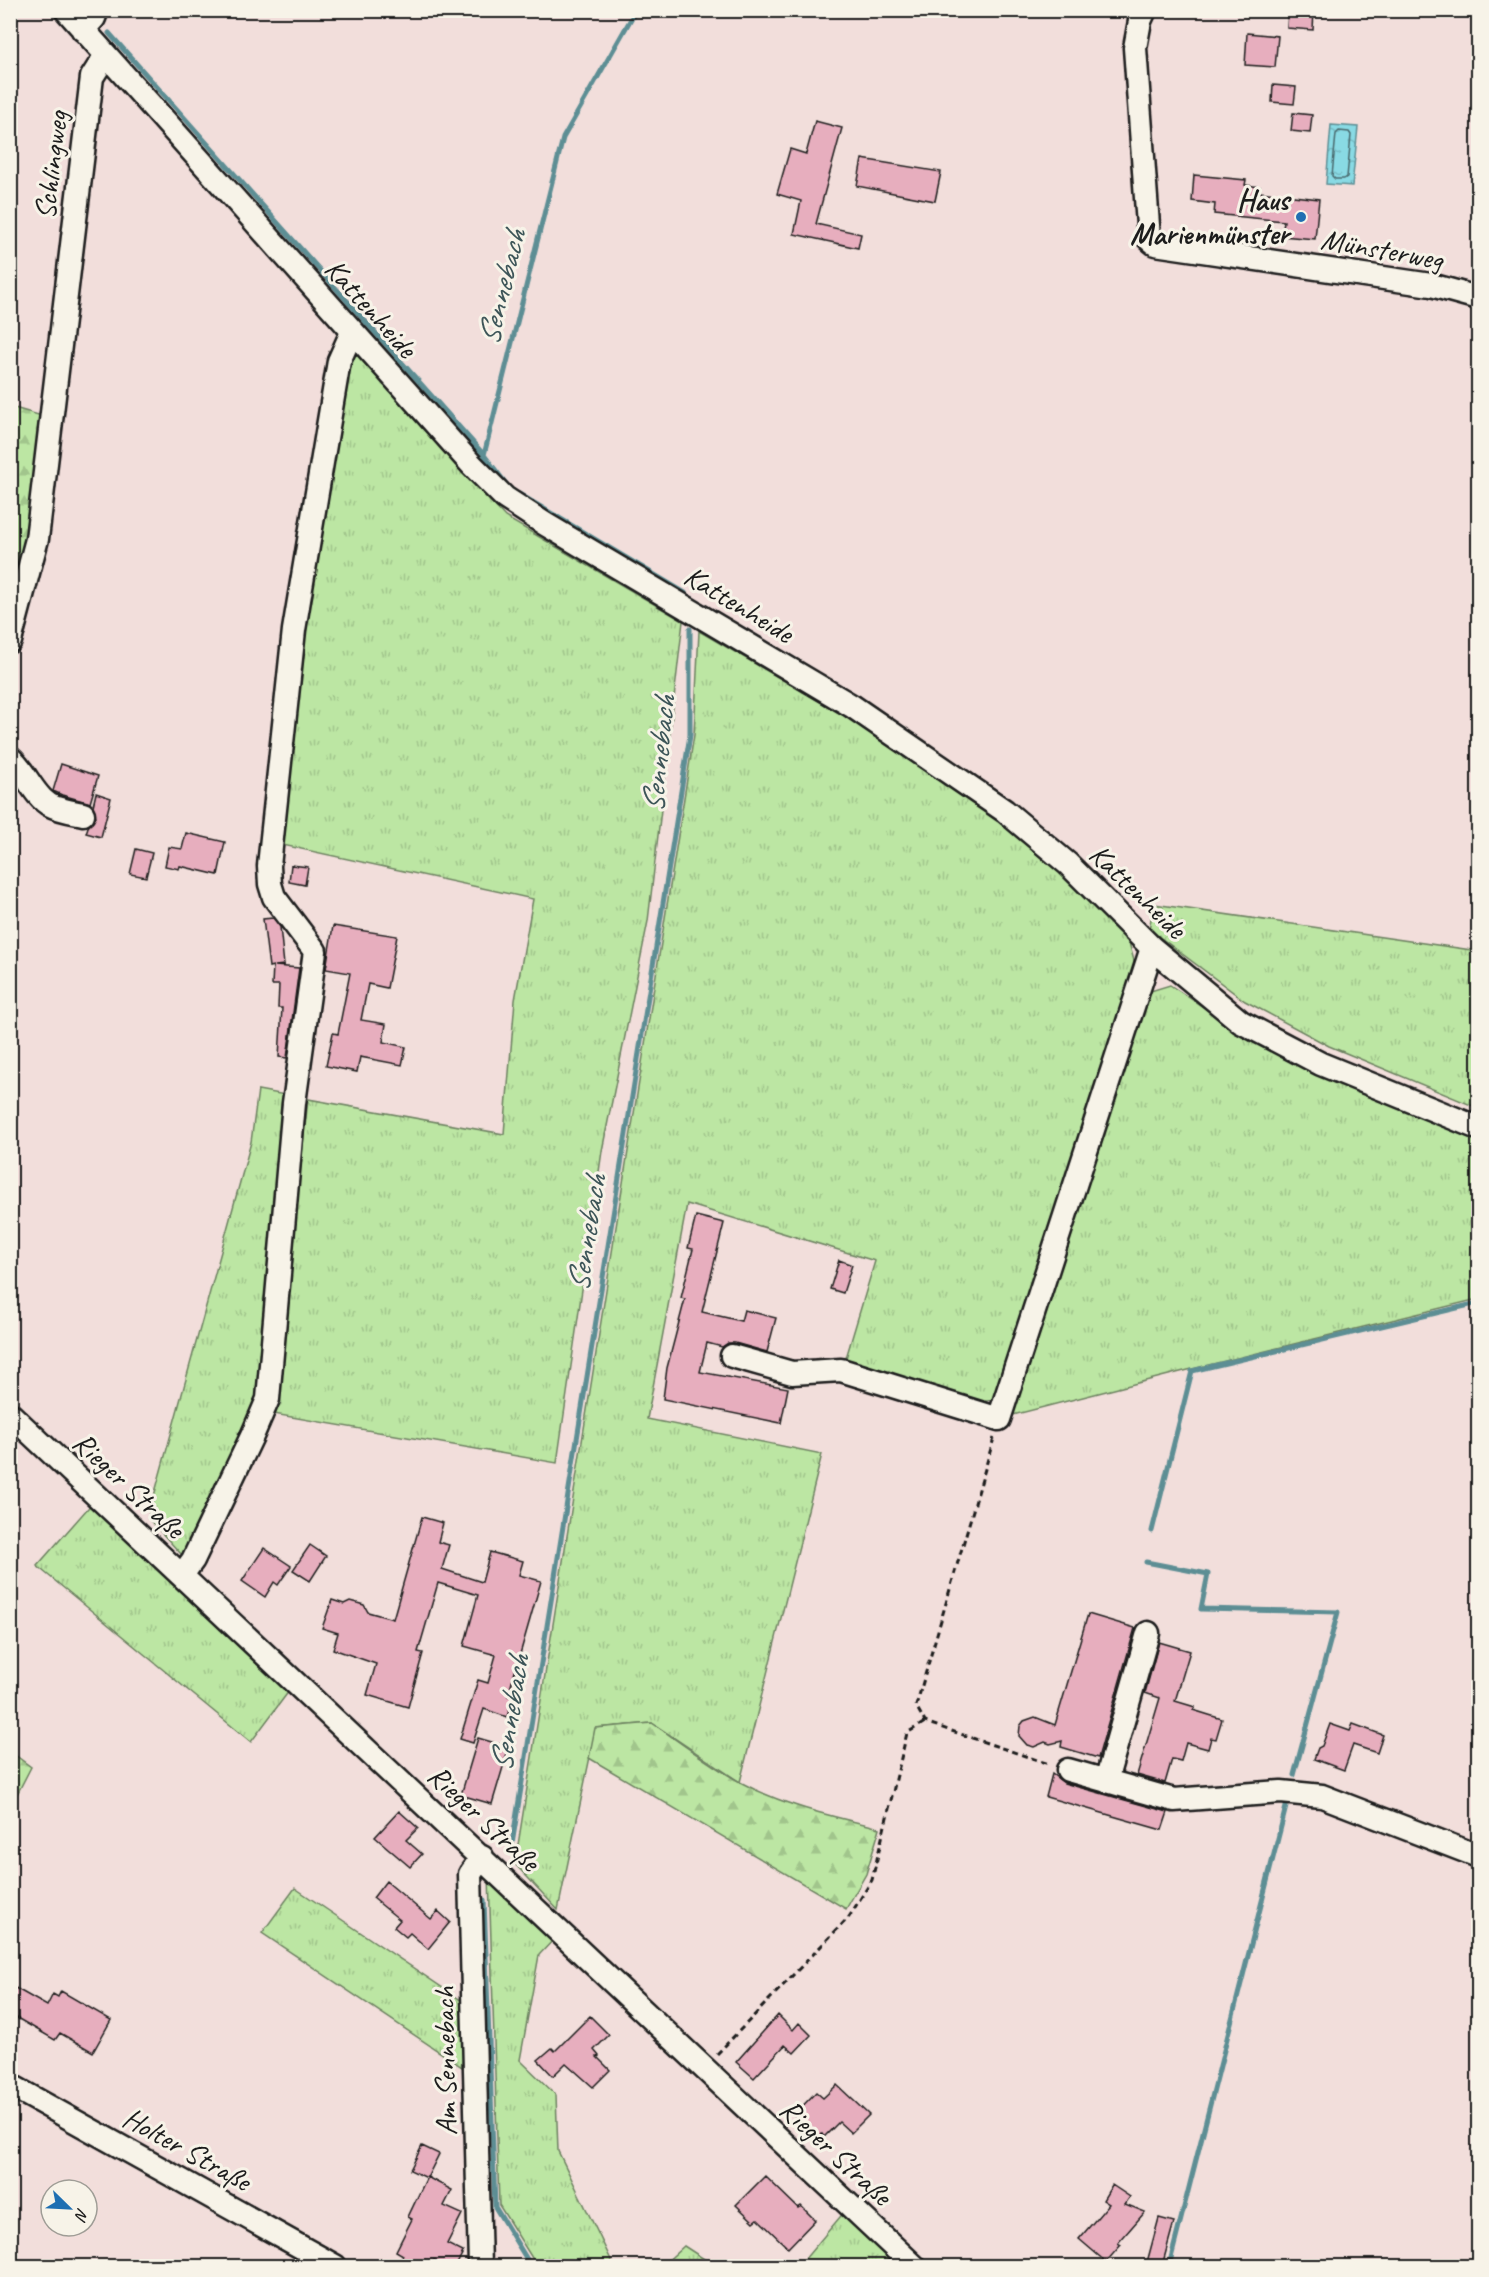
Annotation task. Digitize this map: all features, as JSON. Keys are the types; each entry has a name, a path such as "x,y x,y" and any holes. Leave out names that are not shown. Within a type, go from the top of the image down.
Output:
{"street":[{"name":"Kattenheide","path":"66,10 352,332 472,465 506,498 545,524 852,706 1005,811 1068,864 1152,948 1241,1022 1321,1064 1479,1128"},
{"path":"83,30 94,18 97,10"},
{"name":"Münsterweg","path":"1145,10 1140,21 1135,48 1149,239 1155,244 1431,285 1479,298"},
{"name":"Schlingweg","path":"10,641 38,539 92,77 106,55"},
{"path":"182,1575 198,1549 268,1399 294,1103 315,951 274,897 270,884 269,866 294,630 339,361 352,332"},
{"path":"10,758 26,775 41,798 50,805 82,814"},
{"path":"732,1356 792,1373 841,1370 999,1419 1152,948"},
{"name":"Rieger Straße","path":"10,1414 914,2266"},
{"path":"1106,1781 1148,1633"},
{"path":"1068,1770 1174,1800 1281,1792 1322,1796 1479,1856"},
{"name":"Am Sennebach","path":"480,2266 470,1874 482,1857"},
{"name":"Holter Straße","path":"10,2085 335,2266"}],"path":[{"path":"999,1419 916,1706 925,1722 1068,1770"},
{"path":"704,2068 849,1917 872,1880 907,1733 925,1722"}],"green space":[{"path":"356,354 505,517 683,621 648,921 602,1151 557,1463 268,1413 276,1396 308,1099 504,1134 515,1000 533,899 278,844 301,628 347,363"},
{"path":"11,407 42,416 26,537 11,590"},
{"path":"699,631 875,734 998,820 1060,872 1128,939 1138,975 995,1399 976,1404 866,1372 846,1358 875,1261 687,1204 647,1419 822,1454 740,1782 652,1723 596,1728 558,1910 515,1864 694,735"},
{"path":"1154,904 1478,951 1478,1108 1329,1046 1245,1001 1149,929"},
{"path":"1170,985 1254,1041 1478,1136 1478,1299 1009,1416 1144,993"},
{"path":"258,1090 291,1096 264,1398 188,1552 181,1554 148,1518 251,1142"},
{"path":"95,1500 292,1687 251,1742 37,1566"},
{"path":"652,1723 740,1782 774,1798 808,1810 880,1828 866,1874 846,1909 589,1758 595,1728"},
{"path":"11,1752 31,1767 11,1806"},
{"path":"489,1875 555,1938 539,1955 520,2060 556,2095 558,2151 614,2266 537,2266 499,2205"},
{"path":"295,1888 462,2001 468,2071 262,1933"},
{"path":"845,2211 902,2266 799,2266"},
{"path":"684,2246 715,2266 662,2266"}],"water":[{"path":"1331,125 1358,127 1352,186 1326,184"}],"building":[{"path":"1288,10 1314,10 1313,30 1287,28"},
{"path":"1247,33 1278,36 1275,67 1245,65"},
{"path":"1273,85 1296,87 1294,104 1272,102"},
{"path":"1293,113 1312,115 1310,133 1291,131"},
{"path":"815,121 842,128 816,224 861,234 858,248 794,234 801,201 777,194 790,149 806,154"},
{"path":"862,159 941,172 935,201 857,186"},
{"path":"1194,175 1246,180 1245,185 1260,187 1259,192 1319,199 1315,239 1282,236 1284,221 1214,214 1215,204 1192,201"},
{"path":"61,764 98,776 90,803 53,791"},
{"path":"96,793 111,798 101,837 86,833 96,817 93,806"},
{"path":"186,833 225,842 218,875 180,866 179,869 165,866 169,847 182,849"},
{"path":"136,849 152,853 146,877 130,874"},
{"path":"291,865 308,867 305,885 289,882"},
{"path":"273,918 280,927 284,965 275,966 299,968 287,1058 279,1057 282,1008 278,1008 279,985 272,985 273,966 269,967 263,919"},
{"path":"333,926 397,936 387,988 368,984 361,1020 386,1024 383,1042 406,1047 402,1065 360,1057 357,1072 326,1066 333,1033 338,1034 350,973 326,969"},
{"path":"696,1216 724,1223 702,1312 741,1321 744,1310 776,1318 767,1352 735,1343 728,1343 722,1347 707,1343 700,1372 788,1388 781,1423 663,1399 667,1368 685,1299 681,1298 693,1249 688,1248"},
{"path":"839,1260 852,1265 843,1293 830,1289"},
{"path":"422,1517 443,1523 438,1542 449,1545 442,1569 482,1582 490,1552 523,1561 519,1575 541,1581 508,1696 513,1697 507,1717 484,1709 473,1743 460,1739 478,1680 488,1683 496,1655 464,1646 478,1595 438,1583 418,1652 423,1653 408,1707 367,1695 376,1664 333,1649 338,1633 322,1628 332,1600 344,1604 350,1601 364,1605 368,1612 393,1619"},
{"path":"310,1545 326,1556 310,1581 293,1570"},
{"path":"264,1548 291,1566 278,1585 274,1582 265,1597 242,1581"},
{"path":"1088,1614 1135,1628 1098,1758 1061,1747 1062,1741 1050,1744 1045,1742 1034,1747 1027,1745 1019,1736 1020,1726 1024,1721 1035,1717 1055,1725"},
{"path":"1159,1642 1190,1651 1175,1701 1195,1707 1193,1710 1222,1719 1216,1739 1211,1738 1208,1749 1186,1743 1181,1761 1172,1759 1165,1783 1137,1775 1160,1698 1145,1693"},
{"path":"1330,1724 1350,1731 1353,1724 1383,1735 1377,1753 1353,1745 1344,1770 1314,1759 1318,1748 1322,1746"},
{"path":"478,1738 509,1747 492,1804 461,1795"},
{"path":"1052,1774 1064,1783 1168,1812 1162,1830 1046,1797"},
{"path":"399,1811 418,1828 406,1840 422,1854 410,1867 375,1837"},
{"path":"386,1881 431,1919 438,1911 450,1922 428,1949 410,1933 406,1937 394,1927 400,1920 373,1898"},
{"path":"10,1985 47,2006 53,1994 58,1997 61,1991 111,2020 93,2052 60,2033 55,2040 10,2014"},
{"path":"778,2015 793,2030 799,2023 811,2035 794,2053 785,2045 754,2078 736,2062"},
{"path":"590,2016 609,2035 594,2050 599,2056 597,2057 610,2070 593,2087 566,2063 553,2076 538,2060 552,2048 555,2051"},
{"path":"837,2085 869,2115 851,2133 839,2122 824,2137 822,2134 818,2138 794,2115 816,2092 823,2098"},
{"path":"422,2146 439,2154 427,2178 410,2170"},
{"path":"765,2176 798,2208 801,2206 815,2220 788,2248 758,2219 754,2222 736,2205"},
{"path":"427,2177 452,2190 444,2206 462,2214 447,2244 463,2252 456,2266 446,2266 434,2260 431,2266 398,2266 403,2255 396,2251 412,2219 408,2217"},
{"path":"1112,2185 1130,2197 1125,2204 1145,2212 1118,2243 1121,2245 1106,2262 1079,2239 1109,2204 1103,2200"},
{"path":"1159,2218 1174,2222 1162,2266 1146,2266"}],"waterway":[{"name":"Sennebach","path":"507,485 484,455 563,138 636,10"},
{"path":"109,33 484,455"},
{"name":"Sennebach","path":"519,494 685,593"},
{"name":"Sennebach","path":"512,1844 690,735 690,629"},
{"path":"1152,1531 1192,1371 1478,1303"},
{"path":"1146,1562 1208,1574 1201,1609 1338,1612 1294,1775"},
{"path":"1169,2266 1288,1799"},
{"name":"Sennebach","path":"484,1900 495,2207 531,2266"}],"place":[{"name":"Haus Marienmünster","path":"1301,217"}]}
